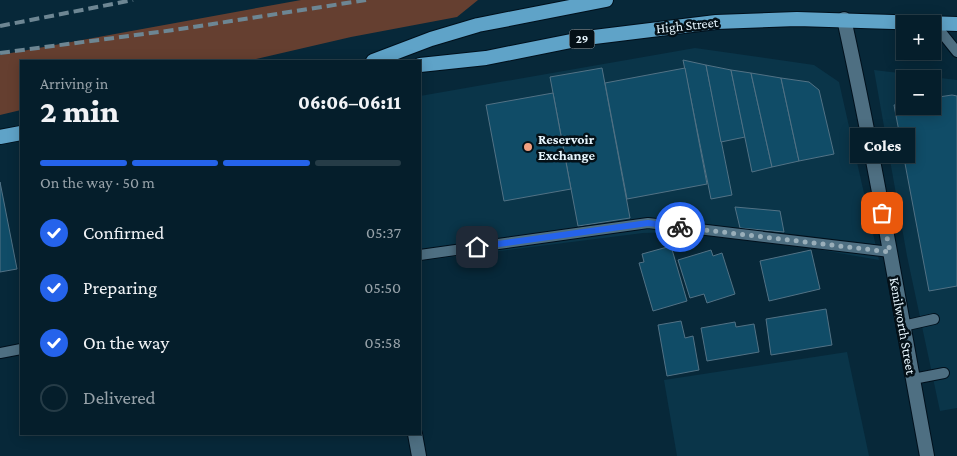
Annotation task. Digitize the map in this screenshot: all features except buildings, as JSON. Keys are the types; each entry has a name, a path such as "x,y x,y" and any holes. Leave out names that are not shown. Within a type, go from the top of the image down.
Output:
{"main road":[{"path":"376,60 478,25 606,0"},
{"name":"High Street","path":"421,65 486,58 586,38 682,25 745,20 896,21"},
{"name":"High Street","path":"941,23 957,24"},
{"path":"0,136 20,132"}],"street":[{"name":"Kenilworth Street","path":"844,20 890,252 927,456"},
{"path":"415,435 419,456"}],"lane":[{"path":"941,32 957,52"},
{"path":"421,255 648,223 890,252"},
{"path":"903,326 934,319"},
{"path":"0,353 20,349"},
{"path":"913,379 944,373"}],"shaded area":[{"path":"301,0 478,0 457,17 351,37 252,60 20,60 20,110 0,115 0,55"},
{"path":"695,48 814,65 839,82 879,260 712,231 643,233 421,261 421,96"},
{"path":"874,70 896,73 896,115 941,115 941,78 957,80 957,408 940,411 907,256"},
{"path":"847,352 869,456 677,456 664,380"}],"railway":[{"path":"0,26 133,0"},
{"path":"0,53 174,30 366,0"}],"way so far":[{"path":"680,227 890,252 882,213"}],"place":[{"name":"Reservoir Exchange","path":"528,147"},
{"name":"Coles","path":"882,213"}],"route":[{"path":"477,247 648,223 680,227"}]}
